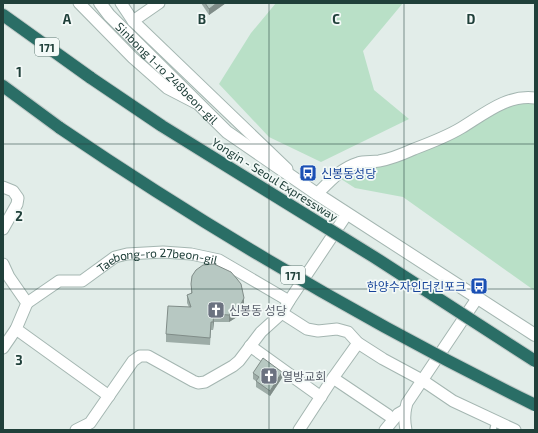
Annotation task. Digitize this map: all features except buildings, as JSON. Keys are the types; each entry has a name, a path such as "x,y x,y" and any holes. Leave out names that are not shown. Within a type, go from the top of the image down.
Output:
{"highway":[{"name":"Yongin - Seoul Expressway","path":"3,15 91,78 162,126 374,257 535,360"},
{"name":"171","path":"3,86 60,128 134,178 270,262 389,330 535,405"}],"street":[{"path":"79,3 133,58 167,88 200,105"},
{"name":"Sinbong 1-ro 248beon-gil","path":"100,3 109,16 227,132 317,194"},
{"path":"121,3 133,21 304,186"},
{"path":"133,21 159,3"},
{"path":"535,98 526,97 511,101 487,111 461,128 413,150 380,160 358,163 339,173 317,194 535,334"},
{"path":"3,186 13,191 18,198 17,204 3,230"},
{"path":"76,430 90,423 133,361 140,356 148,356 183,376 201,383 233,366 261,332 282,313 347,214"},
{"name":"Taebong-ro 27beon-gil","path":"27,302 59,281 82,281 115,257 127,254 163,252 191,254 220,260 289,301"},
{"path":"3,264 9,277 27,302 16,329 3,348"},
{"path":"406,430 405,410 407,403 478,297"},
{"path":"282,313 307,329 342,330 353,336 358,343 383,359 422,380 494,426 515,430"},
{"path":"16,329 109,396"},
{"path":"299,430 358,343"},
{"path":"250,346 321,397"},
{"path":"333,378 388,415"},
{"path":"385,430 398,414 405,410"}],"green space":[{"path":"276,3 403,3 363,51 374,90 409,119 321,162 269,137 219,84 251,33"},
{"path":"523,101 535,103 535,291 403,197 355,188 341,179 359,165 470,123"}],"place":[{"name":"신봉동성당","path":"308,173"},
{"name":"한양수자인더킨포크","path":"479,286"},
{"name":"신봉동 성당","path":"216,310"},
{"name":"열방교회","path":"269,376"}]}
